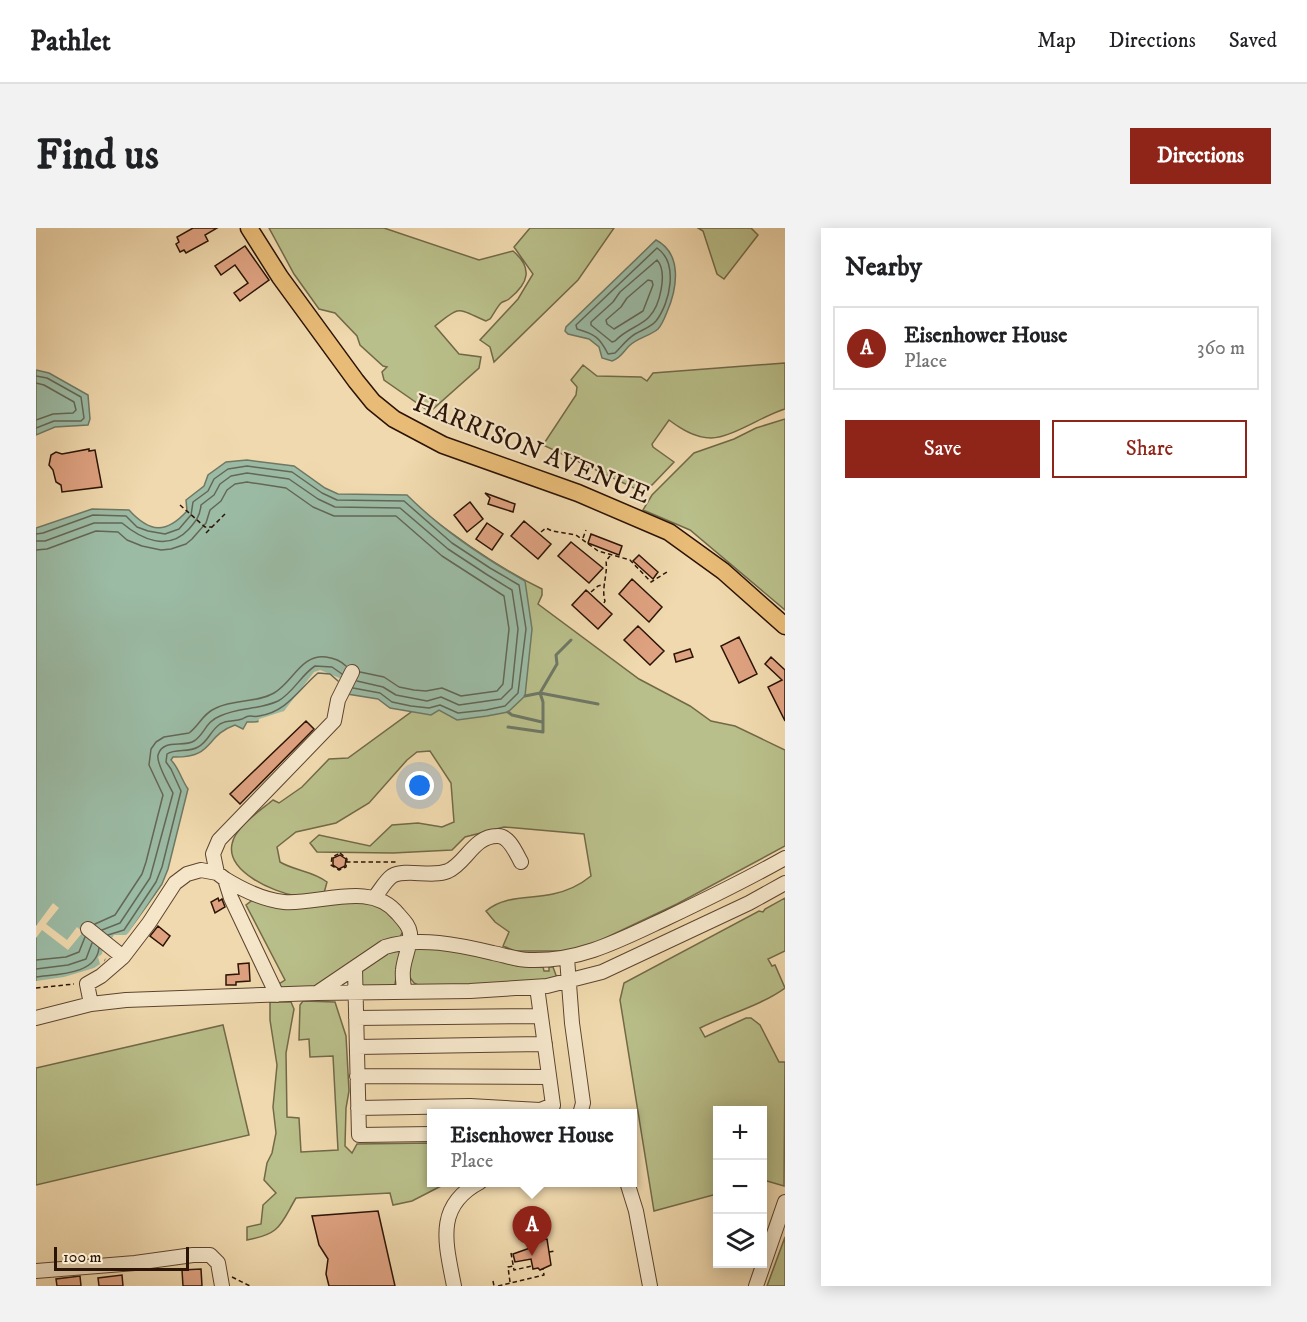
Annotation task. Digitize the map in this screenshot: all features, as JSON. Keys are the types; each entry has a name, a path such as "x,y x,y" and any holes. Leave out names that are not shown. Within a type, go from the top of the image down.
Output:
{"main road":[{"name":"HARRISON AVENUE","path":"249,228 280,277 350,372 373,402 393,419 443,445 578,493 669,532 723,571 785,626"}],"street":[{"path":"277,995 221,876 213,854 219,840 334,721 338,700 352,672"},
{"path":"374,898 390,877 397,874 445,873 454,868 478,844 489,837 501,836 508,842 521,862"},
{"path":"317,993 385,947 409,943 461,946 527,960 567,958 609,945 738,885 785,858"},
{"path":"91,1004 87,984 101,976 123,957 175,883 187,874 201,870 221,876 251,893 278,901 302,902 355,896 381,900 395,910 407,924 410,933 402,971 404,993"},
{"path":"36,1018 91,1004 126,1000 537,987 602,972 749,903 785,883"},
{"path":"88,929 123,957"},
{"path":"567,958 572,1023 581,1078 583,1103 581,1109"},
{"path":"355,969 359,1135 427,1134"},
{"path":"537,987 553,1105 543,1109"},
{"path":"356,1018 541,1016"},
{"path":"357,1047 545,1044"},
{"path":"357,1076 549,1077"},
{"path":"358,1108 470,1106 503,1109"},
{"path":"454,1286 446,1237 449,1213 458,1197 473,1187"},
{"path":"629,1187 636,1211 650,1286"},
{"path":"756,1286 785,1202"},
{"path":"36,1270 210,1255 218,1263 222,1286"}],"path":[{"path":"180,504 205,527 212,527"},
{"path":"206,534 225,514"},
{"path":"541,532 546,528 583,539 598,550 630,560 651,582 667,572"},
{"path":"583,539 586,530"},
{"path":"604,603 606,601 603,592 607,572 606,560 611,555"},
{"path":"591,592 605,584"},
{"path":"340,853 347,859 346,862 346,867 339,870 331,866 332,857 340,853"},
{"path":"346,862 397,861 397,874"},
{"path":"36,988 64,986 79,982 87,984"},
{"path":"549,1252 556,1251"},
{"path":"511,1252 514,1268"},
{"path":"510,1283 508,1268 532,1266"},
{"path":"498,1286 544,1275 543,1269"},
{"path":"221,1272 250,1286"},
{"path":"493,1281 494,1286"}],"shaded area":[{"path":"269,228 384,228 479,260 513,251 524,263 526,275 521,287 509,299 501,303 490,319 486,321 459,311 435,326 459,354 481,357 479,368 433,409 427,410 384,380 382,372 387,367 360,345 357,336 335,313 319,309 294,274"},
{"path":"530,228 614,228 578,280 494,362 490,347 480,340 518,299 533,274 514,247"},
{"path":"698,228 751,228 758,235 724,279 717,274 703,231"},
{"path":"785,363 785,409 728,434 711,438 694,435 669,420 652,444 674,462 652,485 634,488 543,445 576,395 577,387 571,380 583,365 597,376 641,377 647,381 653,373"},
{"path":"785,419 785,610 690,530 643,510 652,495 694,453"},
{"path":"425,513 481,554 542,589 538,604 639,679 690,706 711,721 735,726 785,750 785,846 677,904 578,951 515,951 503,946 509,932 495,922 486,911 501,902 563,891 591,876 584,834 504,827 465,837 452,850 393,853 317,852 310,843 319,835 370,846 392,825 418,823 442,827 454,822 451,783 430,751 417,752 407,760 369,803 336,823 296,832 277,847 280,862 327,882 324,893 306,896 287,894 264,885 244,872 232,854 232,844 238,831 249,819 273,800 279,803 302,787 329,759 348,758 411,712"},
{"path":"785,898 785,951 768,959 772,966 775,965 785,988 755,1005 700,1028 705,1037 746,1018 751,1018 760,1025 779,1062 785,1062 784,1186 767,1181 767,1106 713,1106 713,1195 654,1211 620,1000 624,983"},
{"path":"254,899 366,900 391,914 403,931 400,937 319,987 279,988 279,984 285,980 246,905"},
{"path":"401,948 393,986 361,988 361,972 386,953"},
{"path":"416,948 452,949 518,966 543,967 544,971 549,971 549,967 553,967 557,978 556,981 422,987 414,983 408,975 412,951"},
{"path":"303,1001 335,1002 346,1036 349,1091 345,1146 352,1153 357,1144 427,1143 427,1187 439,1187 412,1201 393,1205 390,1193 296,1198 278,1227 267,1235 247,1240 247,1227 261,1224 263,1205 276,1193 264,1180 276,1133 273,1107 277,1065 270,1020 270,1002 291,1002 294,1009 286,1053 287,1117 299,1118 301,1152 338,1150 333,1056 310,1057 309,1039 299,1040 300,1005"},
{"path":"223,1025 249,1135 36,1185 36,1068"},
{"path":"785,1237 785,1286 767,1286"}],"water":[{"path":"656,240 665,246 674,263 675,283 671,303 664,319 658,329 632,343 618,358 612,361 602,358 599,347 589,339 568,334 565,331 566,327"},
{"path":"36,370 49,373 88,395 90,419 88,425 55,427 36,435"},
{"path":"247,460 294,466 325,488 338,494 407,495 463,542 525,581 532,629 525,696 508,712 457,720 439,710 431,715 390,708 378,699 347,694 328,680 320,678 279,715 259,722 247,722 243,729 235,725 218,735 196,754 173,757 171,760 188,789 168,869 162,884 127,936 115,938 106,957 96,969 81,976 36,983 36,528 92,509 129,510 144,523 158,528 165,527 187,511 186,500 204,486 208,475 226,462"}],"pier":[{"path":"320,670 342,679 336,691 327,682 321,682 314,692 289,714 258,725 259,719 284,711 314,672"},
{"path":"167,879 129,938 113,943 110,941 114,935 128,933"},
{"path":"53,903 59,908 46,924 67,940 77,927 83,932 68,950 42,930 36,938 36,926"},
{"path":"103,948 108,951 109,956 104,960 104,965 94,973 72,982 36,986 36,981 64,977 94,968 100,964 98,957 102,954"}],"building":[{"path":"193,228 217,228 205,235 208,241 186,253 184,250 180,252 176,244 179,242 177,237"},
{"path":"245,246 269,280 240,301 234,293 248,283 235,265 221,275 215,266"},
{"path":"89,449 89,451 95,450 102,487 62,492 61,485 56,482 49,465 51,455 56,452 62,454"},
{"path":"485,493 515,504 513,512 488,504 490,498"},
{"path":"470,502 483,519 467,532 454,515"},
{"path":"524,521 551,544 538,559 511,536"},
{"path":"487,523 503,534 492,550 476,539"},
{"path":"591,534 622,546 619,555 588,543"},
{"path":"571,542 603,568 589,583 558,556"},
{"path":"639,555 658,572 653,579 633,561"},
{"path":"632,579 662,607 649,622 619,594"},
{"path":"586,590 612,614 598,629 572,605"},
{"path":"638,626 664,651 650,665 624,640"},
{"path":"739,637 757,674 739,683 721,646"},
{"path":"690,649 693,657 676,662 674,654"},
{"path":"771,657 785,670 785,721 768,687 782,680 765,664"},
{"path":"306,721 314,729 240,804 230,794"},
{"path":"340,855 346,859 345,866 339,869 333,865 333,858"},
{"path":"218,898 219,901 222,899 225,907 215,913 211,902"},
{"path":"158,926 170,936 163,946 150,936"},
{"path":"249,963 250,981 226,985 226,975 239,974 238,964"},
{"path":"378,1211 395,1286 329,1286 326,1274 328,1259 319,1245 312,1216"},
{"path":"547,1239 551,1265 540,1270 533,1269 531,1259 515,1262 513,1254 530,1248 529,1242"},
{"path":"201,1269 202,1286 183,1286 182,1270"},
{"path":"122,1275 123,1286 99,1286 98,1278"},
{"path":"80,1276 81,1286 57,1286 56,1279"}],"waterway":[{"path":"508,727 543,732 543,702 540,693 557,664 556,655 571,640"},
{"path":"525,696 540,693 598,704"},
{"path":"508,712 542,722"}],"place":[{"name":"Eisenhower House","path":"532,1256"}]}
